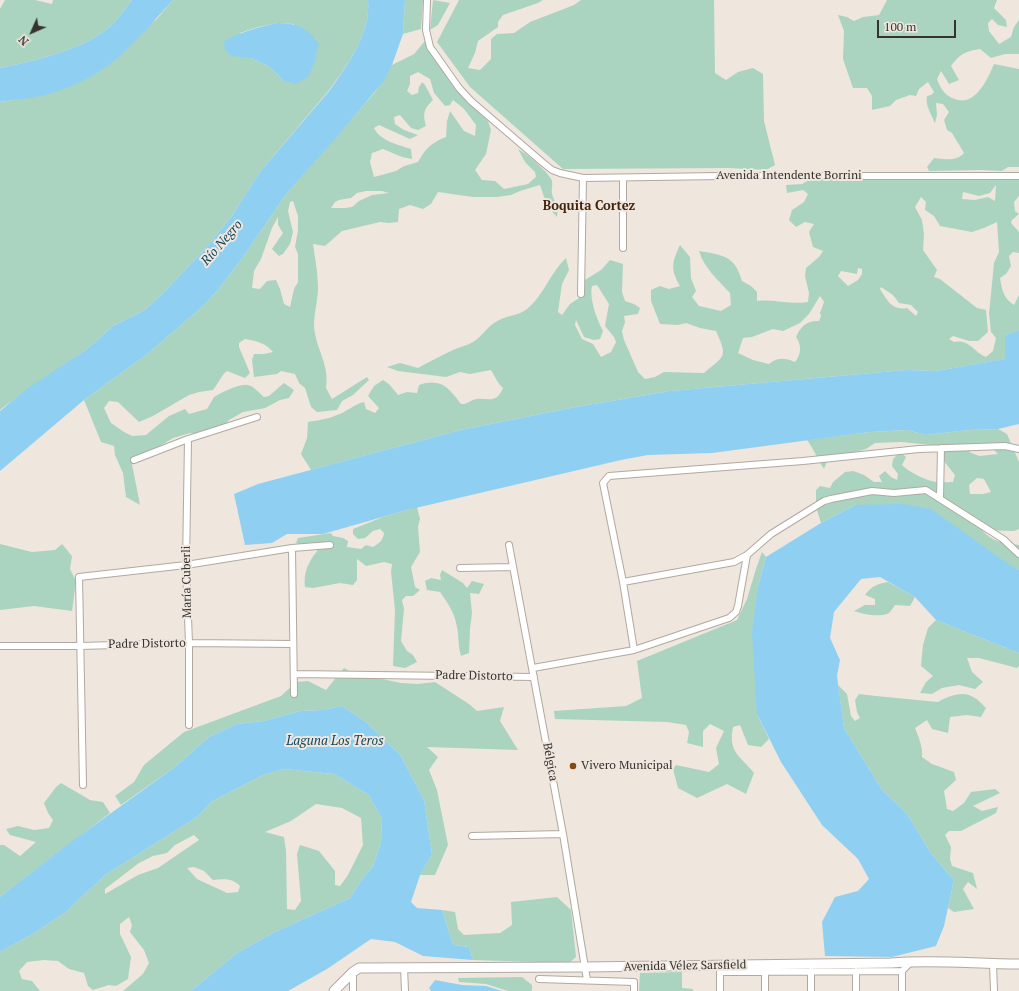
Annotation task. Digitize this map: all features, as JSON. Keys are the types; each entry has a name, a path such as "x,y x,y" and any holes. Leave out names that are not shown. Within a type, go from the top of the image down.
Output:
{"street":[{"name":"Avenida Intendente Borrini","path":"426,0 426,30 430,47 459,88 471,101 542,162 552,170 560,173 583,178 722,176 1019,176"},
{"path":"581,294 583,178"},
{"path":"623,178 623,248"},
{"path":"134,460 188,439 257,417"},
{"name":"María Cuberli","path":"188,439 186,565 189,725"},
{"path":"634,650 623,582 603,483 609,476 803,461 941,448 1005,446 1019,449"},
{"path":"940,498 941,448"},
{"path":"623,582 734,562 746,555 771,534 824,501 872,491 894,493 926,490 1003,539 1019,554"},
{"path":"83,785 79,577 186,565 292,548 330,545"},
{"name":"Bélgica","path":"509,545 563,834 587,980"},
{"path":"292,548 294,694"},
{"path":"533,668 634,650 729,618 736,612 738,606 746,555"},
{"path":"460,568 513,567"},
{"name":"Padre Distorto","path":"0,646 80,646 188,643 293,644"},
{"name":"Padre Distorto","path":"294,674 534,677"},
{"path":"472,836 563,834"},
{"path":"902,991 902,971 912,961"},
{"name":"Avenida Vélez Sarsfield","path":"353,972 359,968 404,967 720,969 912,961 1019,964"},
{"path":"993,964 994,991"},
{"path":"404,967 405,991"},
{"path":"765,991 768,968"},
{"name":"Avenida Vélez Sarsfield","path":"768,968 811,971 902,971"},
{"path":"720,969 720,991"},
{"path":"811,971 811,991"},
{"path":"334,991 353,972"},
{"path":"353,972 353,991"},
{"path":"856,972 856,991"},
{"name":"Avenida Vélez Sarsfield","path":"539,979 634,982 634,991"}],"green space":[{"path":"5,0 35,0 52,4 53,0 132,0 115,22 91,39 61,52 29,62 0,68 0,9"},
{"path":"173,0 368,0 366,24 362,36 344,69 330,89 259,173 232,216 207,247 145,310 113,326 86,350 0,410 0,102 44,95 156,20","holes":["278,23 294,24 284,81 270,67 251,58 240,33 258,27"]},
{"path":"405,0 423,0 421,29 403,34"},
{"path":"433,0 450,3 438,25 430,30"},
{"path":"459,0 543,0 503,15 498,22 498,27 478,41 475,53 468,68 480,70 491,59 491,39 497,34 514,33 530,22 574,5 581,0 714,0 715,73 726,80 738,72 753,68 763,74 764,121 775,165 766,170 729,168 563,169 470,87 437,42"},
{"path":"887,0 997,0 994,8 1006,20 1007,27 998,25 992,19 988,23 989,31 999,44 1011,37 1014,27 1019,20 1019,54 1005,54 991,58 980,49 970,51 960,56 951,66 959,80 949,84 941,71 937,79 942,90 947,95 954,99 965,100 971,98 981,89 994,64 1019,69 1019,167 1008,167 1002,171 929,171 927,167 934,158 954,159 964,153 952,133 947,130 944,120 949,112 943,104 936,103 937,115 935,123 927,103 927,96 934,92 928,82 919,89 916,96 910,95 896,100 890,106 872,110 872,96 867,88 853,88 843,59 844,31 838,15 847,17 854,21 863,17 879,15"},
{"path":"425,41 470,104 488,121 491,130 486,154 475,170 482,180 495,181 504,189 528,184 536,177 535,172 525,162 518,149 537,164 550,177 552,181 552,194 557,208 557,217 549,207 540,185 511,195 497,197 473,197 438,192 431,204 423,209 410,205 399,209 398,222 380,222 342,231 325,246 313,244 318,288 314,325 326,371 326,388 332,399 367,377 369,380 353,395 342,401 337,410 317,412 311,407 305,388 299,383 295,374 281,371 277,374 254,377 252,360 254,354 273,352 264,344 245,339 239,343 239,347 250,373 245,378 227,371 223,374 213,390 189,395 153,416 139,422 118,402 109,401 104,408 111,423 132,436 146,435 169,416 185,409 189,414 207,409 214,397 240,385 248,385 254,388 264,397 269,396 284,383 294,390 289,398 280,400 265,408 243,412 229,420 220,430 206,434 190,433 173,438 157,448 131,459 140,505 126,497 123,473 115,455 114,446 101,442 84,400 146,355 202,307 217,291 243,257 286,194 376,91 392,65 414,54","holes":["418,72 430,79 434,93 445,106 450,105 453,100 464,109 476,125 475,136 464,131 450,111 447,121 446,137 429,146 418,162 404,166 396,171 374,177 370,162 372,153 383,149 402,157 412,159 411,149 385,139 374,128 379,125 410,139 418,135 404,130 395,124 394,117 400,115 411,128 418,130 426,126 424,118 425,112 427,106 433,100 425,85 422,82 418,93 412,95 407,91 410,84 410,76","366,191 382,191 389,193 372,195 359,201 352,207 331,208 335,202 351,198 357,193","293,201 298,216 298,230 295,247 298,254 298,282 294,289 290,307 284,304 276,280 267,281 260,289 252,288 254,271 261,259 272,228 278,217 278,225 283,233 272,249 279,256 283,254 290,244 293,232 288,211 290,202"]},
{"path":"1011,178 1019,180 1019,196 1014,202 1015,211 1019,214 1012,220 1011,223 1019,232 1019,253 1013,252 1009,256 1011,266 1006,274 1000,278 1001,286 1010,302 1014,305 1019,295 1019,330 1005,335 1006,359 936,371 906,370 670,391 576,407 461,430 311,470 301,454 307,438 308,422 334,416 364,402 366,409 375,413 379,408 368,396 374,386 383,380 389,384 398,395 407,392 417,393 419,385 439,383 448,389 461,404 477,399 493,399 497,397 503,388 491,370 470,374 460,372 446,377 398,371 387,367 400,363 418,368 454,350 468,345 480,337 499,320 524,311 538,297 560,264 566,258 569,270 562,284 558,312 562,315 570,304 579,298 585,280 601,270 610,260 623,264 622,292 625,301 640,308 638,314 624,316 625,322 622,331 624,340 638,372 645,379 655,377 664,372 704,373 720,359 722,355 722,346 716,331 700,328 686,323 678,325 660,324 651,301 651,290 660,286 669,289 680,286 673,270 673,266 675,256 680,245 690,257 691,278 696,291 692,297 699,306 721,311 731,305 730,293 704,263 699,251 721,255 731,261 736,266 742,281 751,286 757,292 757,301 795,303 808,302 809,293 805,276 806,268 819,257 823,251 813,247 809,232 814,224 805,222 796,227 789,220 792,210 804,202 808,194 803,190 787,193 786,185 802,184 809,180","holes":["996,185 995,201 988,197 975,200 962,199 963,192 979,196 990,193","921,197 926,202 925,210 934,216 940,226 972,232 997,222 999,252 994,263 989,314 991,332 996,338 993,351 986,357 964,342 954,342 949,339 953,336 969,341 978,341 988,332 986,310 977,308 940,279 934,277 937,270 923,250 924,234 922,220 915,207","858,268 862,269 862,274 858,280 848,286 838,276 841,271 857,274","597,285 609,304 605,326 616,342 611,352 601,357 593,344 582,339 575,325 576,320 584,337 594,340 600,339 603,331 594,309 591,291 592,286","881,287 893,295 899,303 911,305 918,312 916,316 907,308 897,308 890,304 880,289","820,296 824,302 820,313 821,316 819,321 804,325 798,333 796,337 800,350 799,356 795,362 781,359 775,360 769,364 753,360 738,353 743,338 752,337 773,329 783,331 800,323 809,314"]},
{"path":"998,429 1007,434 1019,462 1019,529 1014,531 982,530 990,537 1003,543 1019,545 1019,570 855,505 821,523 816,507 816,490 820,486 830,488 833,482 845,472 853,471 864,475 874,482 882,482 879,476 885,471 897,480 898,474 892,466 893,459 900,452 906,457 902,465 909,471 923,478 938,482 953,482 955,475 931,445 902,442 875,443 866,449 841,457 828,459 824,469 807,440 870,432 907,430 926,435 969,430","holes":["989,445 998,454 979,456 969,452 977,446","977,478 984,479 991,492 983,494 970,494 969,485"]},
{"path":"417,507 420,519 418,527 420,552 411,567 415,587 420,590 413,596 406,596 402,600 404,609 401,641 407,651 413,655 417,662 405,668 393,666 395,610 391,572 392,564 384,562 366,566 357,559 357,580 353,585 340,583 313,588 305,587 305,574 309,563 323,543 302,545 296,543 298,538 331,533 333,536 343,538 348,541 347,547 361,549 366,545 373,547 383,538 384,533 380,529 373,531 365,538 358,539 353,534 353,529 383,517"},
{"path":"0,544 32,552 55,550 62,544 72,556 70,569 76,581 72,611 34,606 0,610"},
{"path":"762,552 766,557 758,587 757,714 769,739 761,747 748,745 740,725 733,727 732,743 736,753 754,773 746,794 727,784 697,798 678,788 673,769 676,765 709,772 719,764 716,748 724,731 710,724 703,731 703,747 687,743 689,732 686,725 667,722 555,719 554,711 626,706 642,698 637,661 737,620 747,599"},
{"path":"442,570 463,583 467,588 472,581 484,584 479,594 470,593 472,613 469,653 461,656 457,627 453,613 440,592 427,590 425,581 431,578 441,580 440,575"},
{"path":"888,582 915,597 910,606 895,605 889,613 881,615 866,614 854,611 865,605 875,605 875,599 865,595 875,586"},
{"path":"936,620 1019,653 1019,666 1017,668 979,658 967,658 972,672 983,682 975,689 959,685 942,688 932,694 920,693 926,682 933,676 921,666 923,645 928,628"},
{"path":"344,668 358,676 368,676 401,683 418,684 435,682 469,704 477,711 504,707 500,721 518,750 427,747 438,757 429,770 437,790 448,845 435,875 420,875 432,854 424,800 401,756 367,723 342,706 323,710 301,711 264,721 237,724 209,737 175,767 121,805 115,796 134,782 144,765 184,732 281,696 296,682 308,681 326,690"},
{"path":"838,685 847,694 851,716 855,721 860,718 857,712 855,700 859,694 938,702 959,694 963,694 975,698 986,708 981,717 967,715 950,717 948,733 932,729 927,720 915,728 921,746 922,757 932,764 954,772 956,780 944,791 947,809 953,811 964,803 971,792 995,789 1000,793 973,806 982,811 998,807 996,813 961,831 949,831 945,835 951,847 950,859 952,866 973,873 977,889 968,882 963,889 974,909 954,912 948,908 954,880 932,855 907,814 882,790 844,728"},
{"path":"284,769 334,774 369,795 382,819 381,842 373,867 363,878 350,898 275,932 237,953 191,991 123,991 143,974 149,963 144,950 130,932 132,925 129,917 120,924 120,934 131,957 128,979 116,986 109,985 93,990 88,986 84,973 69,969 58,961 44,960 27,962 19,971 22,979 32,981 40,991 0,991 0,952 36,932 66,912 105,875 197,817 211,802 263,775","holes":["316,804 342,808 361,818 363,845 348,875 340,886 335,885 335,871 319,851 300,845 297,854 301,901 295,910 287,909 286,851 284,837 265,832 291,821","194,835 199,840 158,868 138,875 105,894 105,889 139,863 153,856 167,853 175,845","194,867 204,871 213,880 231,880 240,886 238,892 227,893 197,879 187,868"]},
{"path":"61,783 90,800 103,802 110,813 0,897 0,845 4,845 20,856 36,842 10,835 6,829 18,826 34,830 49,828 53,820 44,803 56,787"},
{"path":"557,897 571,910 576,957 569,963 473,960 469,947 453,945 442,910 455,912 458,929 464,935 500,933 512,925 511,902"},
{"path":"682,972 682,988 693,989 693,991 639,991 640,973"},
{"path":"522,977 532,985 532,991 508,991 486,984 459,982 458,978"}],"water":[{"path":"132,0 173,0 131,46 102,70 67,88 45,95 0,102 0,68 29,62 61,52 91,39 115,22"},
{"name":"Río Negro","path":"368,0 405,0 403,34 392,65 383,82 286,194 243,257 217,291 202,307 146,355 84,400 0,471 0,411 28,388 86,350 113,326 145,310 207,247 232,216 259,173 330,90 344,69 362,36 368,12"},
{"path":"278,23 292,24 302,27 310,33 319,44 314,64 308,77 296,84 284,81 270,67 251,58 232,56 225,50 224,41 250,30"},
{"path":"1019,330 1019,424 998,429 969,430 926,435 907,430 870,432 712,453 648,455 407,510 323,534 287,534 272,543 245,545 234,494 258,484 461,430 576,407 670,391 906,370 936,371 1005,359 1005,335"},
{"path":"902,504 931,509 1011,566 1019,570 1019,653 936,620 915,597 880,577 861,579 834,612 830,638 840,660 837,676 844,728 882,790 907,814 932,855 954,880 944,926 936,946 892,957 825,956 822,922 835,897 858,891 869,879 858,859 822,825 781,762 757,714 752,632 758,587 766,557 821,523 855,505"},
{"name":"Laguna Los Teros","path":"342,706 367,723 401,756 424,800 432,854 420,875 411,902 417,908 442,910 453,945 469,947 473,960 423,956 395,942 371,939 327,969 288,991 191,991 237,953 275,932 350,898 363,878 373,867 381,842 382,819 369,795 334,774 284,769 263,775 211,802 197,817 105,875 66,912 36,932 0,952 0,897 71,842 175,767 209,737 237,724 264,721 301,711 323,710"},
{"path":"435,980 462,985 486,986 502,991 431,991 429,988"}],"place":[{"name":"Vivero Municipal","path":"573,766"}],"district":[{"name":"Boquita Cortez","path":"589,206"}]}
